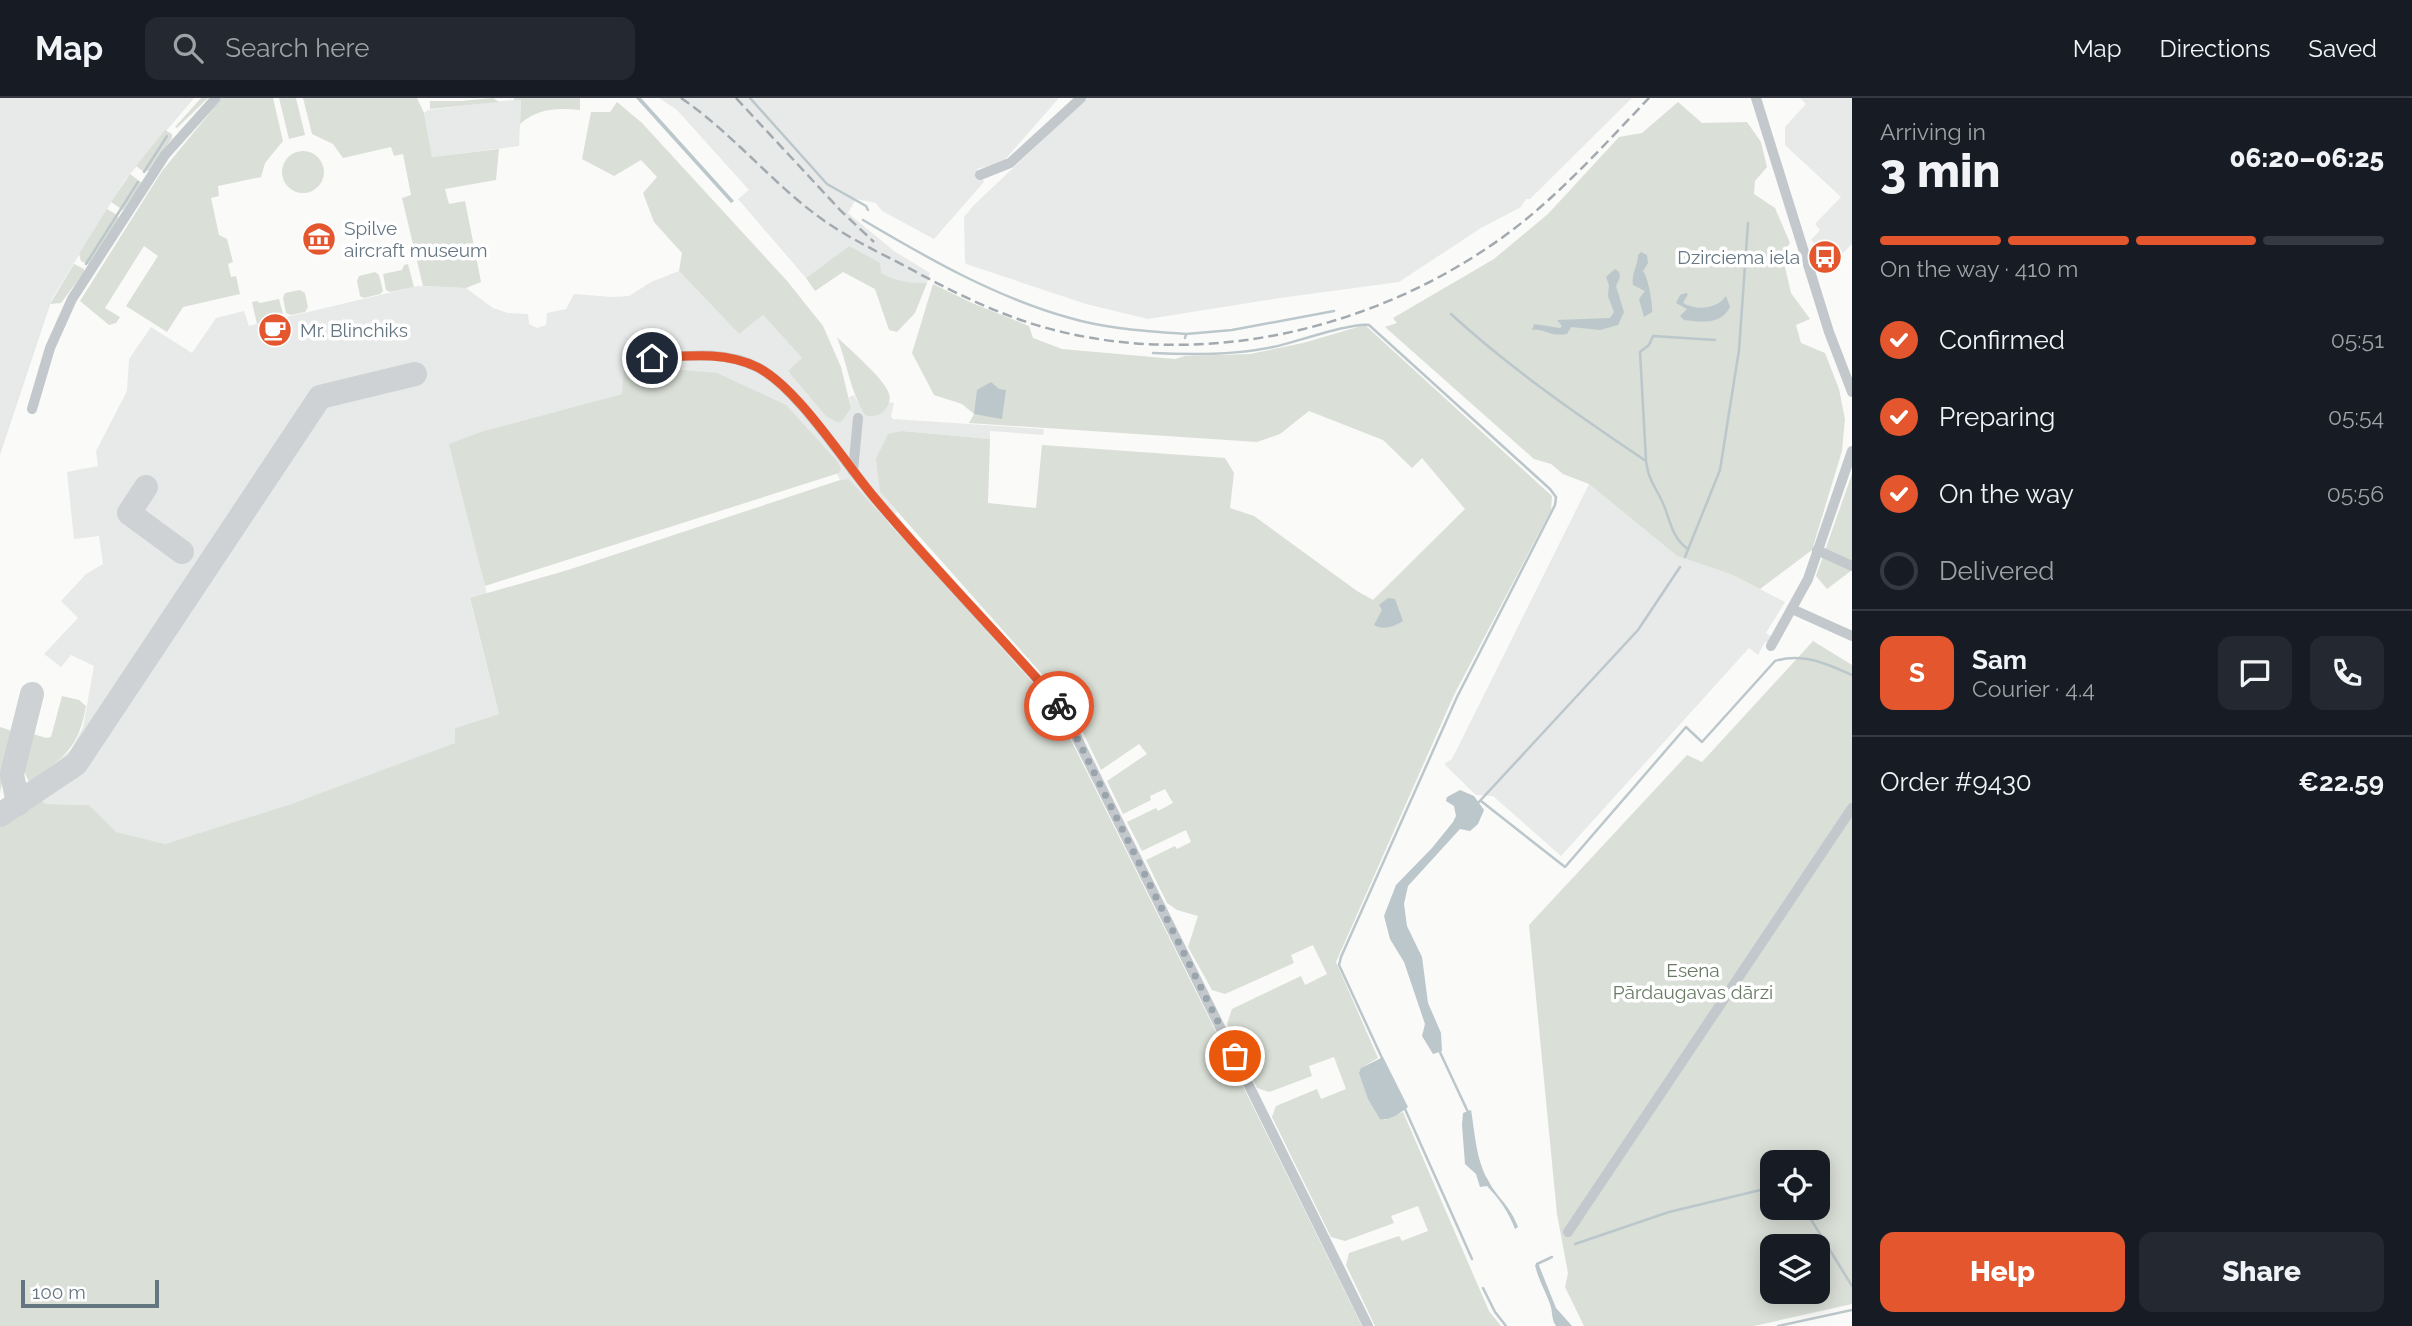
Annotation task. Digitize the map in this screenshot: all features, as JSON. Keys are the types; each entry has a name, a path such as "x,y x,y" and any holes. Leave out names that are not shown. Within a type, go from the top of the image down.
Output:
{"street":[{"path":"32,410 50,348 72,299 165,155 216,98"},
{"path":"979,176 1010,163 1081,98"},
{"path":"1756,98 1829,332 1852,392"},
{"path":"652,358 718,355 741,360 760,368 790,393 853,471 1047,690 1067,718 1368,1326"},
{"path":"853,471 858,418"},
{"path":"1771,646 1808,579 1852,451"},
{"path":"1817,550 1852,566"},
{"path":"1792,609 1852,636"},
{"path":"1568,1232 1852,808"}],"shaded area":[{"path":"0,98 194,98 125,180 52,299 0,455"},
{"path":"636,98 641,98 734,201 731,203"},
{"path":"659,98 1059,98 1002,163 977,169 984,182 934,239 882,211 876,203 856,199 848,213 894,251 930,273 927,283 904,283 881,273 849,246 806,278 738,199 749,190 677,110"},
{"path":"1087,98 1632,98 1530,199 1526,199 1521,207 1481,228 1399,282 1148,319 1086,304 965,262 964,217"},
{"path":"1800,98 1852,98 1852,244 1843,253 1834,244 1825,253 1811,240 1820,230 1815,224 1841,197 1785,145 1785,127 1806,104"},
{"path":"521,99 519,146 432,157 424,113 428,110"},
{"path":"1641,252 1647,255 1648,263 1643,271 1652,308 1652,312 1644,317 1639,299 1645,291 1633,285 1638,255"},
{"path":"1615,269 1619,272 1616,286 1624,312 1618,325 1600,330 1571,327 1567,334 1561,335 1532,330 1534,324 1560,328 1562,326 1557,320 1610,318 1614,312 1608,296 1609,285 1606,277"},
{"path":"679,271 739,334 763,315 802,358 788,372 851,408 849,397 854,395 858,403 885,410 889,402 894,403 891,416 893,419 1044,429 1043,435 990,431 990,439 902,431 880,492 897,512 886,521 849,479 840,480 837,474 839,473 622,394 480,432 450,444 487,594 470,599 499,714 455,728 456,743 291,804 165,844 116,833 89,805 46,804 29,782 71,750 83,727 94,666 71,655 61,667 44,654 78,618 61,601 86,574 103,564 99,536 74,539 67,472 98,466 96,451 127,391 129,359 151,327 192,353 216,318 244,311 249,326 418,286 466,288 493,308 508,313 528,314 529,324 537,328 546,325 547,313 566,309 574,294 629,296 651,282"},
{"path":"1688,294 1683,303 1688,306 1712,306 1726,296 1730,307 1716,320 1684,320 1680,316 1687,309 1676,303 1680,295"},
{"path":"991,382 999,389 1006,390 1002,419 974,414 977,390"},
{"path":"1589,484 1677,556 1733,575 1785,602 1766,633 1772,637 1768,643 1765,642 1758,655 1749,648 1561,856 1493,796 1476,795 1444,764 1452,759"},
{"path":"1388,598 1395,599 1403,621 1381,628 1374,625 1382,610 1379,605"},
{"path":"1460,790 1474,796 1484,810 1478,824 1470,831 1460,829 1408,886 1404,904 1407,926 1422,957 1428,1003 1441,1033 1442,1051 1433,1054 1422,1036 1425,1024 1404,962 1390,939 1384,916 1396,885 1453,822 1456,816 1454,806 1446,801 1447,797"},
{"path":"1383,1057 1408,1107 1387,1119 1380,1119 1368,1099 1359,1073 1361,1068"},
{"path":"1471,1110 1481,1164 1492,1186 1515,1219 1518,1227 1515,1229 1500,1201 1487,1186 1480,1187 1476,1174 1465,1164 1463,1113"},
{"path":"1538,1263 1556,1308 1572,1326 1556,1326 1554,1323 1550,1304 1536,1270 1535,1265"}],"green space":[{"path":"201,98 208,98 175,127"},
{"path":"222,98 273,98 283,141 265,163 261,177 218,186 219,196 211,198 219,235 227,239 233,262 228,264 231,277 236,276 240,294 183,307 167,332 126,306 158,256 144,246 105,308 120,317 116,323 109,325 80,301 162,171"},
{"path":"279,98 296,98 305,135 289,139"},
{"path":"303,98 417,98 424,113 432,157 499,149 496,180 445,189 449,204 465,201 481,282 466,288 423,286 402,198 411,195 403,154 394,156 391,147 343,158 333,144 312,134"},
{"path":"493,98 499,102 430,109 430,101"},
{"path":"514,98 580,98 580,110 548,110 520,124 521,100"},
{"path":"617,102 642,123 788,282 823,326 841,367 851,408 842,421 837,422 826,416 788,371 802,358 763,315 739,334 679,271 682,253 654,222 643,193 657,177 641,160 614,176 582,159 591,112 610,112"},
{"path":"1678,102 1702,123 1747,122 1761,142 1767,167 1755,181 1754,194 1775,208 1790,243 1782,254 1791,293 1810,319 1796,325 1801,343 1825,353 1839,389 1845,419 1842,451 1812,550 1760,589 1733,575 1677,556 1589,484 1563,474 1551,464 1534,459 1385,327 1397,323 1393,318 1494,259 1548,214 1619,137 1642,133"},
{"path":"165,130 172,134 172,138 150,170 144,172 136,166"},
{"path":"303,151 318,157 324,172 318,187 303,193 288,187 282,172 288,157"},
{"path":"130,174 142,183 123,210 111,202"},
{"path":"107,209 119,219 89,265 81,261 79,254"},
{"path":"849,246 880,263 881,273 887,276 914,283 927,283 915,313 897,332 889,330 875,289 843,272 815,291 806,278"},
{"path":"74,264 84,269 84,272 61,303 50,304"},
{"path":"408,264 414,287 390,292 386,290 383,274 402,270 404,265"},
{"path":"375,272 379,275 383,291 364,298 360,296 357,281 359,276"},
{"path":"933,284 1029,326 1033,338 1062,349 1175,359 1185,356 1250,354 1366,326 1552,496 1551,510 1454,695 1336,962 1378,1058 1361,1068 1384,1120 1403,1112 1489,1311 1501,1326 1375,1326 1346,1265 1349,1253 1399,1236 1402,1241 1428,1231 1418,1206 1391,1216 1394,1223 1345,1241 1331,1237 1272,1117 1276,1106 1317,1089 1321,1099 1346,1089 1334,1057 1309,1066 1312,1076 1269,1092 1257,1088 1227,1024 1232,1009 1301,976 1305,985 1327,974 1313,945 1291,955 1294,963 1225,994 1212,990 1188,947 1198,916 1177,910 1167,903 1146,860 1175,846 1177,849 1191,842 1186,830 1142,851 1127,822 1173,803 1165,789 1150,796 1151,800 1123,814 1107,781 1147,754 1139,744 1101,770 1077,720 1055,689 880,492 876,459 888,434 902,431 990,439 988,503 1036,508 1042,445 1225,458 1234,473 1230,508 1254,516 1373,600 1465,509 1422,458 1412,468 1383,440 1309,411 1280,434 1257,442 969,423 974,414 962,404 934,395 912,353"},
{"path":"300,290 305,293 308,307 305,312 291,315 286,313 283,298 285,293"},
{"path":"279,299 283,314 280,318 257,324 252,302"},
{"path":"837,337 886,388 890,396 881,414 865,415 852,387"},
{"path":"624,365 717,373 786,405 838,462 841,469 839,473 485,586 449,444 480,432 622,394"},
{"path":"1852,474 1852,570 1827,589 1816,576"},
{"path":"849,479 1044,695 1065,728 1362,1326 0,1326 0,825 41,799 46,804 89,805 116,832 165,844 291,804 455,743 455,728 499,714 470,598 568,570"},
{"name":"Esena Pārdaugavas dārzi","path":"1813,641 1852,665 1852,1304 1754,1326 1584,1326 1565,1287 1568,1273 1557,1214 1529,925 1687,755 1702,762"},
{"path":"62,696 79,700 86,706 83,721 67,752 29,782 22,767 30,733 51,737"},
{"path":"0,727 12,731 0,793"}],"waterway":[{"path":"750,98 827,184 866,206 868,210"},
{"path":"144,172 167,136"},
{"path":"86,264 138,182"},
{"path":"863,220 963,276 1042,309 1098,325 1186,334"},
{"path":"1685,557 1720,470 1739,350 1748,223"},
{"path":"1185,338 1186,334 1232,330 1334,311"},
{"path":"1451,314 1521,373 1646,461 1650,477 1677,539 1688,549"},
{"path":"1153,353 1244,352 1369,325 1556,497 1555,505 1457,697 1341,957 1339,965 1382,1058"},
{"path":"1646,460 1640,352 1649,345 1653,336 1715,340"},
{"path":"1478,803 1638,630 1680,567"},
{"path":"1481,801 1565,867 1686,727 1702,742 1775,661 1805,659 1824,663 1852,675"},
{"path":"1438,1048 1468,1112"},
{"path":"1405,1109 1472,1259"},
{"path":"1575,1244 1669,1212 1760,1190"},
{"path":"1811,1220 1852,1286"},
{"path":"1537,1264 1552,1257"},
{"path":"1483,1288 1495,1312 1506,1326"},
{"path":"1778,1326 1852,1310"}],"taxiway":[{"path":"0,815 76,764 320,397 415,374"},
{"path":"146,487 129,513 182,552"},
{"path":"18,804 12,774 32,694"}],"railway":[{"path":"681,98 826,222 938,284 989,308 1043,327 1102,340 1162,345 1223,343 1283,334 1341,318 1398,297 1452,270 1503,237 1542,206 1649,98"},
{"path":"736,98 841,211 874,242"}],"way so far":[{"path":"1059,706 1235,1056"}],"place":[{"name":"Spilve aircraft museum","path":"319,239"},
{"name":"Dzirciema iela","path":"1825,257"},
{"name":"Mr. Blinchiks","path":"275,330"}],"route":[{"path":"652,358 718,355 741,360 760,368 785,387 874,497 1059,706"}]}
